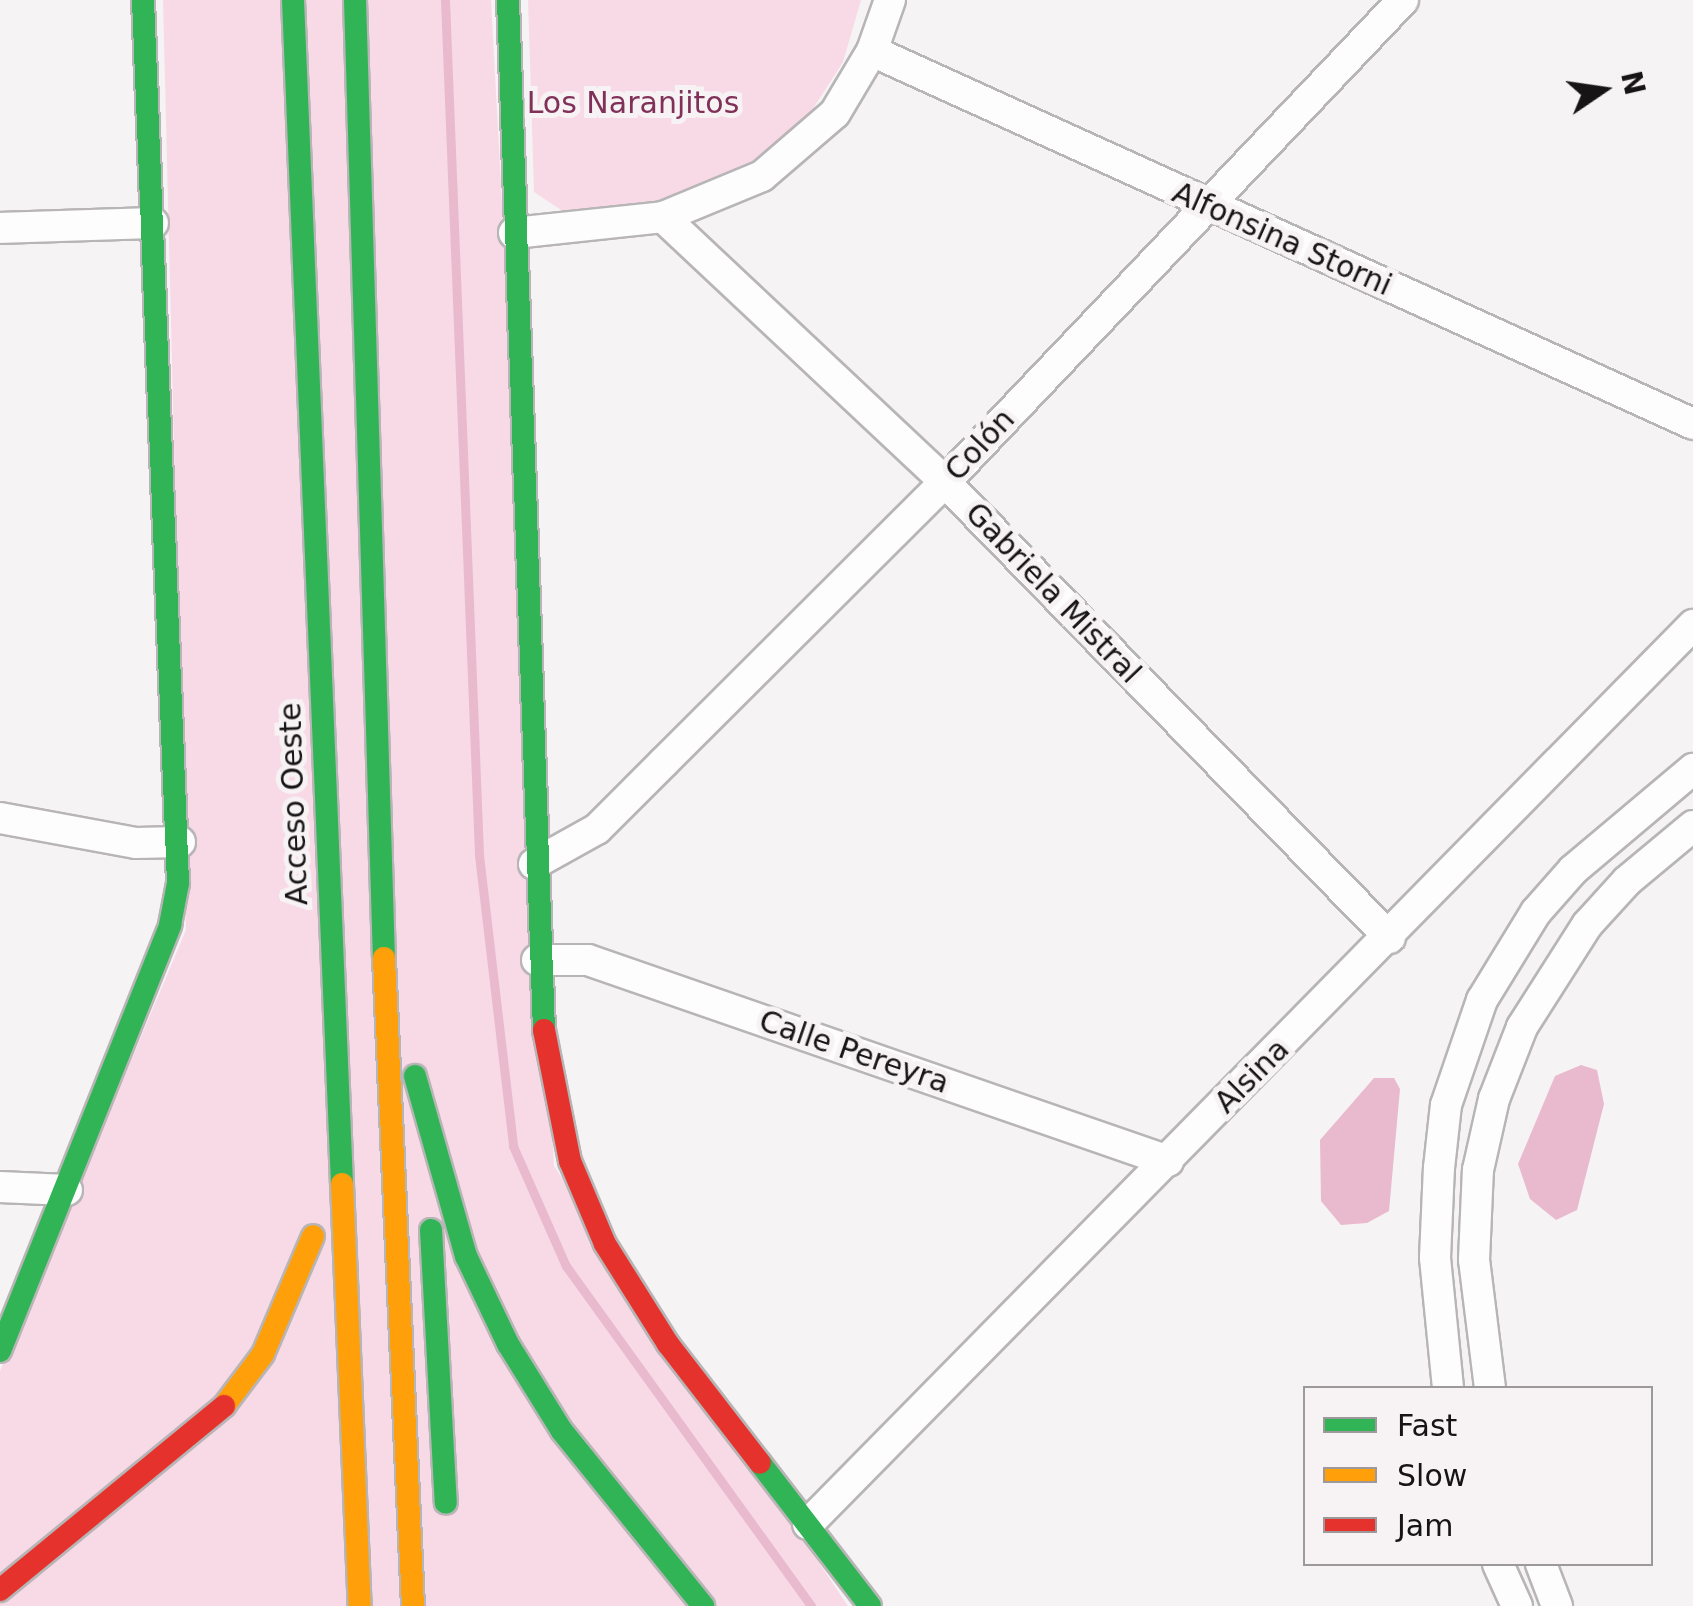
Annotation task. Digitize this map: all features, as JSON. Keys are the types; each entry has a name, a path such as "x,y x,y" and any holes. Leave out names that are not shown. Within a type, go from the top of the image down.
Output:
{"main road":[{"path":"0,1351 68,1190 170,925 180,842 143,0"},
{"name":"Acceso Oeste","path":"293,0 360,1606"},
{"path":"355,0 376,773 413,1606"},
{"path":"508,0 537,960 546,1053 570,1162 605,1244 668,1344 870,1606"},
{"path":"376,773 418,1100 442,1336 446,1529"},
{"path":"312,1309 330,957"},
{"path":"418,1100 466,1256 508,1344 562,1431 702,1606"},
{"path":"0,1590 226,1404 263,1354 313,1236"}],"street":[{"path":"514,233 663,217 718,200 796,152 835,113 872,51 890,0"},
{"name":"Colón","path":"534,864 597,829 945,482 1403,0"},
{"name":"Alfonsina Storni","path":"872,51 1693,424"},
{"name":"Gabriela Mistral","path":"663,217 945,482 1390,938"},
{"path":"0,228 153,223"},
{"name":"Alsina","path":"808,1524 1390,938 1693,625"},
{"path":"1448,1386 1434,1258 1439,1168 1446,1105 1482,1000 1536,912 1573,870 1693,769"},
{"path":"0,818 136,842 180,842"},
{"path":"1490,1386 1474,1260 1478,1170 1494,1100 1522,1027 1587,925 1627,880 1693,826"},
{"name":"Calle Pereyra","path":"537,960 588,960 1168,1161"},
{"path":"0,1187 68,1190"},
{"path":"1499,1566 1517,1606"},
{"path":"1543,1566 1557,1606"}],"green space":[{"path":"163,0 491,0 554,1166 848,1606 0,1606 0,1371 186,930"},
{"name":"Los Naranjitos","path":"528,0 861,0 843,62 798,132 742,172 661,202 573,218 534,192"}],"shaded area":[{"path":"1581,1065 1597,1070 1604,1104 1577,1210 1556,1220 1530,1199 1518,1164 1555,1076"},
{"path":"1374,1078 1394,1078 1400,1089 1389,1211 1367,1223 1341,1225 1321,1201 1320,1140"}],"waterway":[{"path":"445,0 479,855 513,1146 566,1266 811,1606"}],"traffic: fast":[{"path":"0,1351 170,925 178,883 143,0"},
{"path":"293,0 342,1184"},
{"path":"355,0 384,958"},
{"path":"508,0 544,1030"},
{"path":"415,1076 466,1256 508,1344 562,1431 703,1606"},
{"path":"431,1230 446,1503"},
{"path":"760,1463 870,1606"}],"traffic: slow":[{"path":"384,958 413,1606"},
{"path":"342,1184 360,1606"},
{"path":"224,1406 263,1354 313,1236"}],"traffic: jam":[{"path":"544,1030 570,1161 605,1244 668,1344 760,1463"},
{"path":"0,1590 224,1406"}]}
